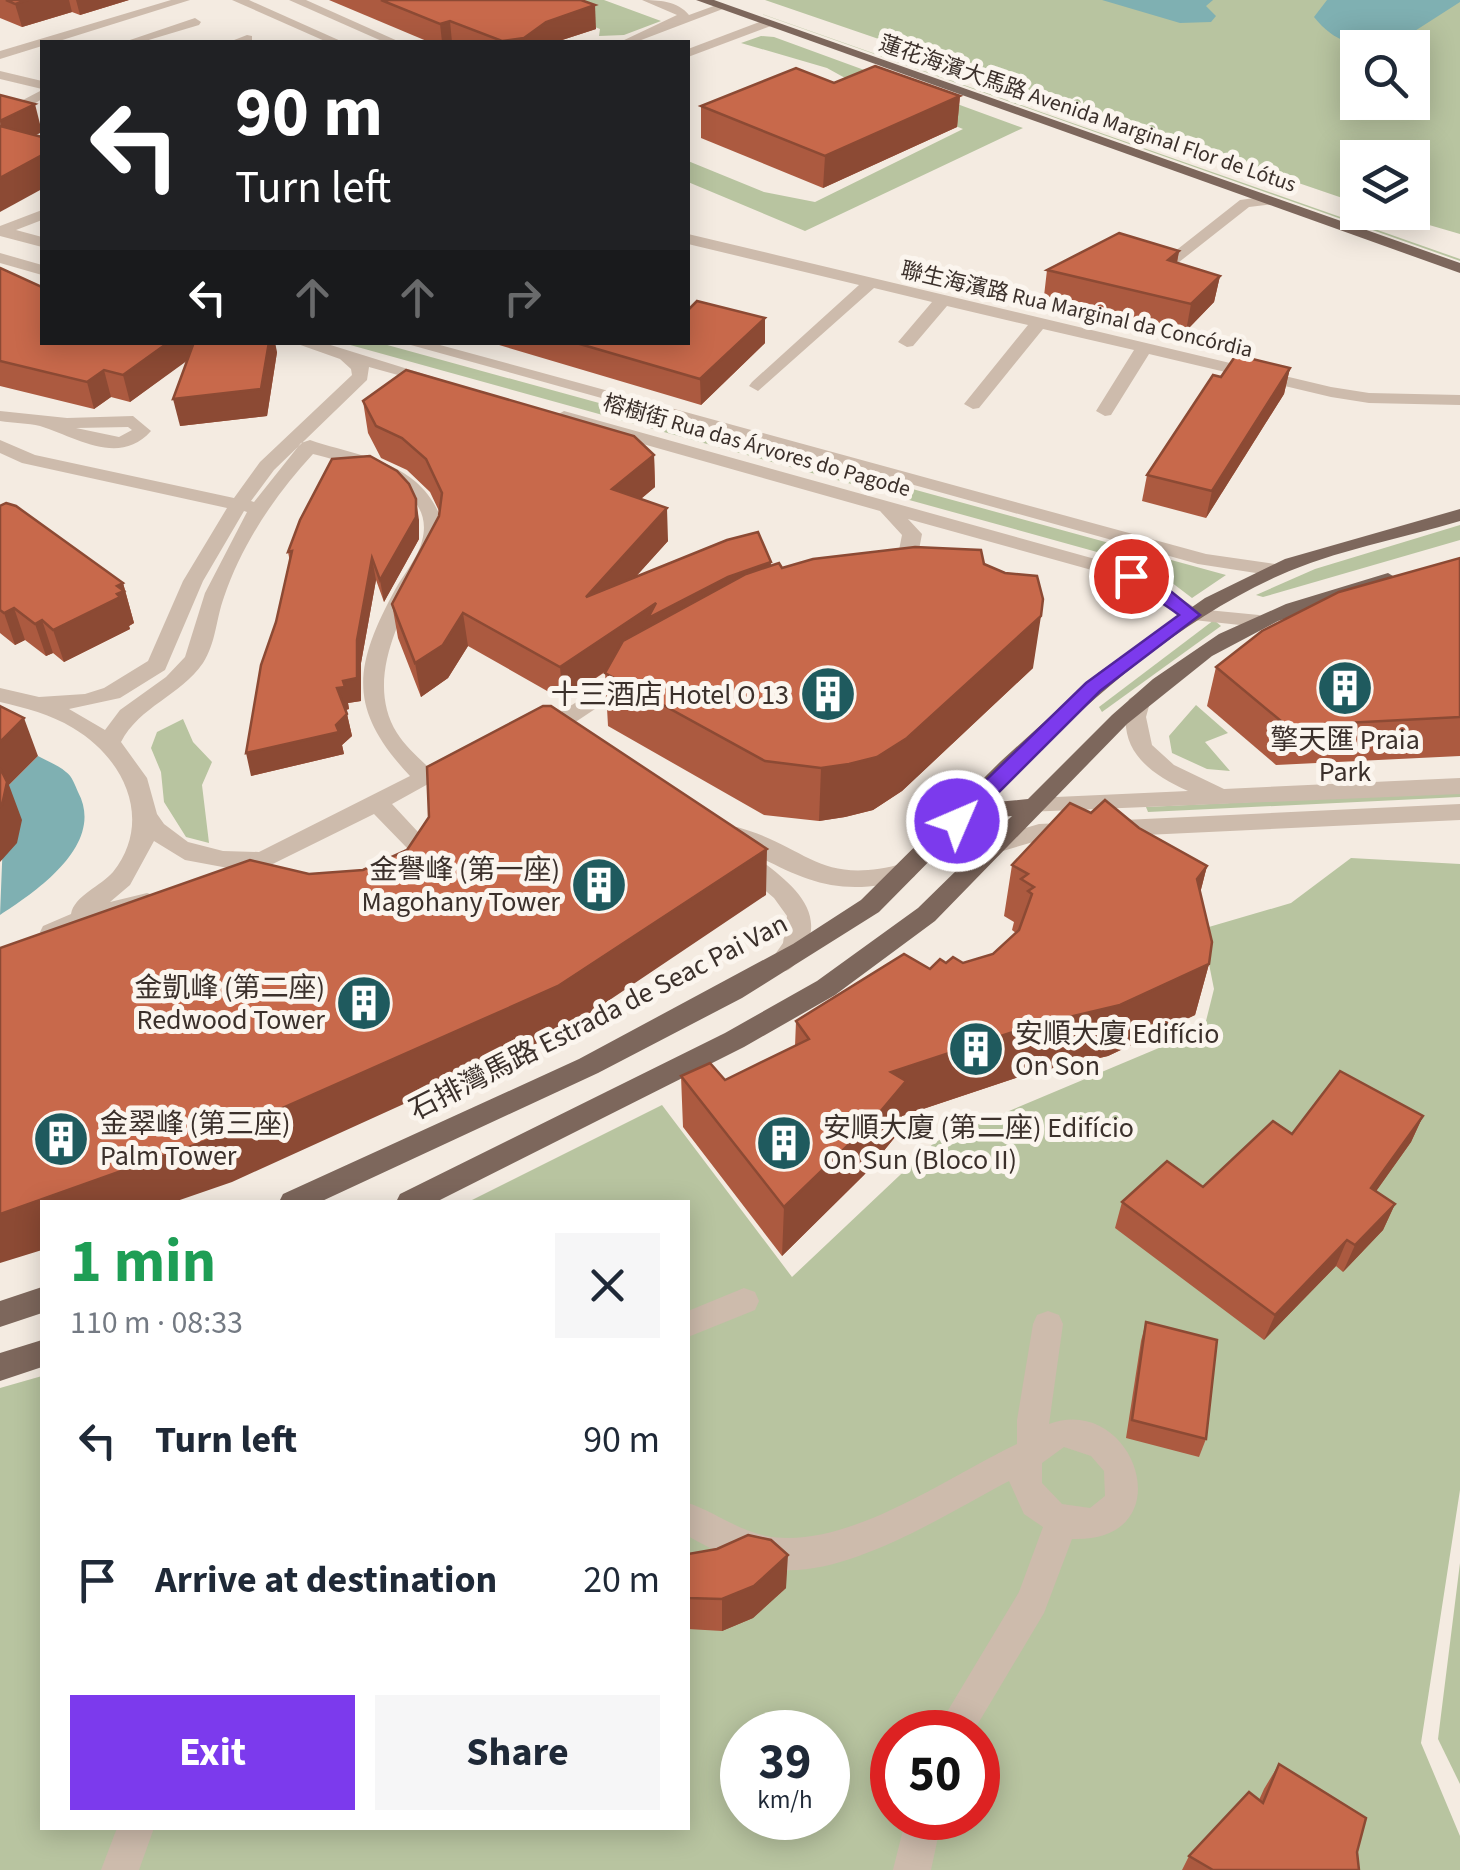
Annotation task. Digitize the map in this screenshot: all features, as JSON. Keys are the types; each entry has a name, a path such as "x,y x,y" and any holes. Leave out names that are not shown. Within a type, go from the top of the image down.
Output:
{"main road":[{"name":"蓮花海濱大馬路 Avenida Marginal Flor de Lótus","path":"702,0 1240,196"},
{"name":"蓮花海濱大馬路 Avenida Marginal Flor de Lótus","path":"741,0 1460,252"},
{"name":"蓮花海濱大馬路 Avenida Marginal Flor de Lótus","path":"1269,201 1460,268"},
{"name":"石排灣馬路 Estrada de Seac Pai Van","path":"297,1200 586,1064 782,963 870,906 1093,687 1191,615 1275,570 1460,515"},
{"path":"414,1200 724,1046 810,998 910,929 1140,699 1208,649 1260,621 1317,598 1406,573"},
{"path":"1022,757 1016,772 1019,787 1034,806"},
{"path":"957,821 976,812 1034,806"},
{"path":"0,1314 40,1301"},
{"path":"0,1367 40,1355"}],"street":[{"path":"124,0 150,10"},
{"path":"52,40 184,0"},
{"path":"238,0 332,40"},
{"path":"294,0 389,40"},
{"path":"648,0 682,12 684,18 677,23"},
{"path":"631,40 722,7"},
{"path":"136,40 195,22"},
{"path":"690,52 767,23"},
{"path":"0,56 40,44"},
{"path":"0,56 40,75"},
{"path":"0,75 40,76"},
{"path":"30,122 1,115 40,95"},
{"path":"1162,268 1240,196 1269,201"},
{"path":"0,231 40,216"},
{"name":"聯生海濱路 Rua Marginal da Concórdia","path":"690,226 1332,378 1460,383"},
{"path":"0,231 40,241"},
{"name":"聯生海濱路 Rua Marginal da Concórdia","path":"690,239 1349,396 1460,400"},
{"path":"0,258 40,269"},
{"path":"758,386 870,283"},
{"path":"907,342 943,300"},
{"path":"973,404 1039,323"},
{"path":"310,345 457,386"},
{"name":"榕樹街 Rua das Árvores do Pagode","path":"419,345 1205,560 1275,570"},
{"path":"1104,411 1144,348"},
{"path":"0,695 43,703 86,701 112,693 157,665 193,580 238,505 267,466 358,380 360,367 347,356"},
{"path":"110,742 125,712 168,684 194,660 216,590 261,508 308,447 376,387 420,376"},
{"name":"榕樹街 Rua das Árvores do Pagode","path":"550,412 1131,576 1150,584 1191,615"},
{"path":"6,418 44,422"},
{"path":"0,446 29,459 261,508"},
{"path":"308,447 392,473 410,484 434,520 433,540 377,650 372,678 374,706 386,734 425,778"},
{"path":"876,583 903,566 912,547 912,534 888,508"},
{"path":"1191,615 1260,621"},
{"path":"574,742 535,733 646,665"},
{"path":"1140,699 1132,715 1134,734 1144,752 1162,770 1202,788 1247,796"},
{"path":"28,945 91,906 128,868 140,844 146,816 144,793 136,772 110,742 86,723 43,703"},
{"path":"210,887 273,861 471,756"},
{"path":"1034,806 1460,786"},
{"path":"378,803 419,846 418,866 392,889"},
{"path":"1034,806 1069,825 1094,830"},
{"path":"996,845 1039,832 1460,812"},
{"path":"146,816 170,845 197,857 229,862 273,861"},
{"path":"782,963 796,948 802,930 800,912 788,896 714,830 838,881 861,883 906,871"},
{"path":"52,932 124,905 175,898"},
{"path":"690,1323 744,1301"},
{"path":"690,1519 743,1546 794,1554 844,1544 1032,1449 1064,1433 1095,1440 1118,1461 1124,1476 1120,1504 1096,1524 1061,1522 1033,1501 1026,1486 1032,1449 1033,1420 1048,1324"},
{"path":"966,1710 1032,1601 1061,1522"},
{"path":"120,1870 135,1830"},
{"path":"912,1870 919,1840"}],"green space":[{"path":"502,0 604,0 661,21 624,35 599,36 600,29 545,8"},
{"path":"722,0 1340,217 1340,219"},
{"path":"765,0 1460,0 1460,234 1430,225 1430,140 1340,140 1340,197"},
{"path":"761,36 774,37 1023,128 805,231 690,183 690,162 764,192 815,202 963,129 874,94 827,68 741,43"},
{"path":"1372,230 1460,259 1460,261"},
{"path":"350,345 387,345 1226,575 1192,598 1167,579 1133,562"},
{"path":"1460,525 1460,540 1263,597 1256,595 1315,569"},
{"path":"1214,620 1221,626 1102,712 1099,707"},
{"path":"1196,705 1228,733 1205,742 1230,771 1207,769 1172,753 1169,736"},
{"path":"183,719 193,742 212,762 202,785 209,843 186,837 164,802 161,772 151,748 157,732"},
{"path":"1460,792 1460,797 1148,812 1146,807"},
{"path":"1351,858 1460,864 1460,1490 1421,1743 1460,1836 1460,1870 0,1870 0,1388 40,1377 40,1830 690,1830 690,1200 472,1200 662,1105 792,1277 935,1142 1204,1029 1214,989 1202,929 1291,903"},
{"path":"1460,1563 1460,1784 1438,1739"}],"water":[{"path":"1102,0 1213,0 1206,6 1216,16 1211,22 1180,23"},
{"path":"1327,0 1460,0 1416,30 1340,30 1340,39 1314,17"},
{"path":"38,756 72,778 84,811 83,830 63,864 32,893 0,915 5,789"}],"building":[{"path":"381,0 581,0 595,5 546,22 524,38 509,40 499,40 450,21 440,24"},
{"path":"875,66 960,96 825,156 701,106 796,68 834,83"},
{"path":"0,95 35,104 0,121"},
{"path":"0,126 40,136 40,156 0,178"},
{"path":"1119,233 1179,251 1168,260 1220,276 1191,304 1047,270"},
{"path":"0,268 40,286 40,345 165,345 123,375 104,370 87,382 0,361"},
{"path":"697,301 765,318 700,379 583,345 690,345 690,308"},
{"path":"193,345 268,345 261,389 173,399"},
{"path":"1236,355 1290,368 1212,491 1147,475 1213,375 1221,377"},
{"path":"406,370 634,436 654,455 612,489 667,508 586,597 727,540 758,532 771,562 728,577 648,618 656,603 560,667 463,613 443,645 415,663 392,604 439,516 442,493 426,459 402,438 376,426 363,401"},
{"path":"370,456 397,471 409,484 416,499 416,517 380,580 372,558 357,640 357,678 343,681 345,687 337,688 347,714 336,725 339,732 246,753 261,665 276,622 292,551 288,552 300,520 332,459"},
{"path":"0,506 16,506 123,583 117,586 124,591 117,594 120,597 53,630 42,620 35,624 14,608 4,613 0,610"},
{"name":"十三酒店 Hotel O 13","path":"915,547 981,550 984,564 1005,573 1037,576 1043,599 1041,616 907,738 877,757 821,768 765,761 605,673 623,641 746,574 779,563 782,568 813,559"},
{"name":"擎天匯 Praia Park","path":"1460,558 1460,717 1287,726 1216,667 1262,631 1339,592"},
{"path":"0,706 24,718 0,742"},
{"path":"543,706 551,706 767,849 558,986 217,1137 0,1214 0,948 250,860 309,874 363,870 407,850 429,817 427,767"},
{"path":"0,768 7,782 0,807"},
{"name":"安順大廈 Edifício On Son","path":"1105,800 1139,828 1207,866 1197,879 1212,942 1209,964 1120,1005 1031,1026 891,1072 906,1081 869,1125 784,1207 681,1076 710,1063 725,1080 809,1039 796,1021 904,954 930,969 940,959 946,963 953,957 963,963 993,954 1019,930 1032,894 1028,891 1034,887 1021,879 1028,874 1012,865 1070,803 1091,813"},
{"path":"1340,1071 1423,1116 1371,1188 1395,1204 1355,1245 1347,1240 1275,1315 1122,1202 1167,1161 1203,1187 1273,1121 1292,1134"},
{"path":"1146,1322 1217,1340 1206,1439 1132,1420"},
{"path":"748,1535 771,1540 788,1555 754,1586 722,1599 690,1598 690,1554 717,1549"},
{"path":"1279,1764 1366,1818 1357,1852 1359,1870 1213,1870 1189,1856 1249,1792 1263,1803"}],"place":[{"name":"擎天匯 Praia Park","path":"1345,688"},
{"name":"十三酒店 Hotel O 13","path":"828,694"},
{"name":"金譽峰 (第一座) Magohany Tower","path":"599,885"},
{"name":"金凱峰 (第二座) Redwood Tower","path":"364,1003"},
{"name":"安順大廈 Edifício On Son","path":"976,1049"},
{"name":"金翠峰 (第三座) Palm Tower","path":"61,1139"},
{"name":"安順大廈 (第二座) Edifício On Sun (Bloco II)","path":"784,1143"}],"route":[{"path":"957,821 1093,687 1191,615 1150,584 1131,576"}]}
